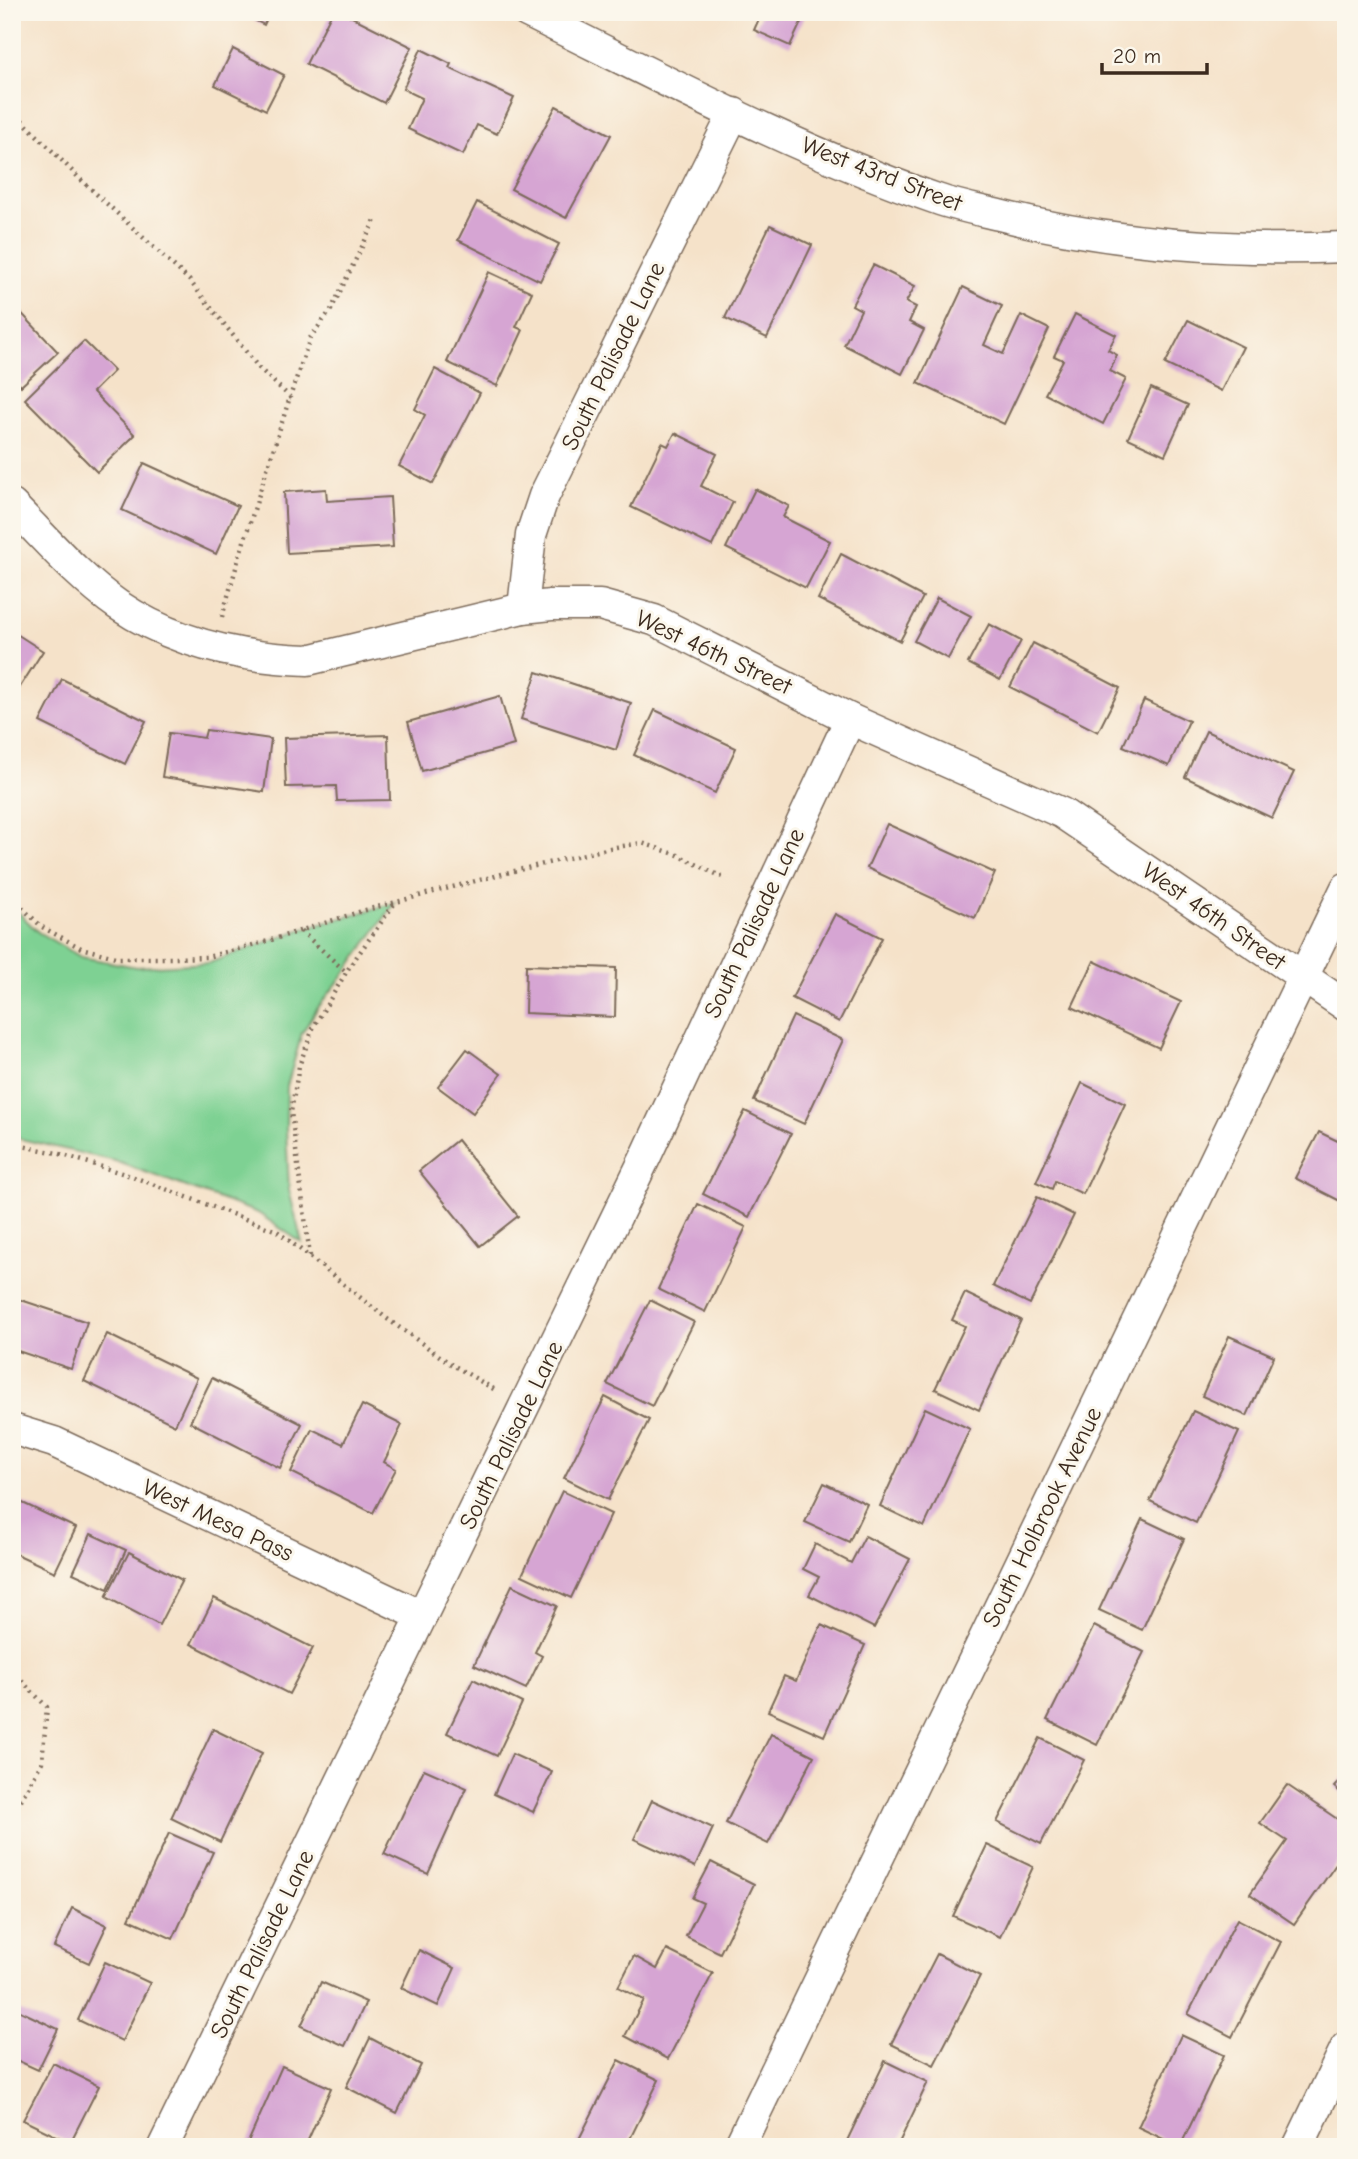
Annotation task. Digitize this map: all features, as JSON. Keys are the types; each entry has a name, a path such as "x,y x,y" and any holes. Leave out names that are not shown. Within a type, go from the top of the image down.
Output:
{"street":[{"name":"West 43rd Street","path":"527,12 847,165 939,200 1040,225 1174,246 1276,250 1346,247"},
{"name":"South Palisade Lane","path":"523,608 531,535 544,495 734,113"},
{"name":"West 46th Street","path":"12,505 92,584 119,606 198,644 275,659 308,660 523,608 551,605 600,605 654,620 850,719 1062,813 1346,1006"},
{"name":"South Palisade Lane","path":"163,2147 646,1156 850,719"},
{"name":"South Holbrook Avenue","path":"739,2147 1346,888"},
{"name":"West Mesa Pass","path":"12,1429 54,1442 422,1616"},
{"path":"1298,2147 1346,2047"}],"path":[{"path":"12,110 78,177 188,280 259,368 290,397"},
{"path":"215,648 240,554 310,338 331,310 376,218"},
{"path":"12,898 42,927 81,948 119,958 207,957 362,911 506,873 642,843 678,855 722,877"},
{"path":"310,1257 291,1112 299,1066 314,1026 346,972 396,903"},
{"path":"300,930 346,972"},
{"path":"12,1144 57,1153 131,1176 277,1231 386,1318 451,1364 524,1406"},
{"path":"12,1671 47,1706 42,1762 12,1816"}],"green space":[{"path":"395,903 302,1033 287,1086 289,1190 302,1243 258,1213 115,1161 12,1137 12,906 38,932 81,957 137,967 209,963 300,930"}],"building":[{"path":"238,12 270,12 264,25"},
{"path":"332,12 342,12 412,47 384,103 306,64"},
{"path":"762,12 806,12 790,46 754,30"},
{"path":"233,49 284,75 266,110 215,85"},
{"path":"421,49 451,64 449,68 514,98 497,134 477,125 463,155 408,129 422,98 403,89"},
{"path":"556,106 611,135 566,218 511,189"},
{"path":"477,202 559,244 540,281 458,240"},
{"path":"770,225 812,245 767,338 725,318"},
{"path":"873,265 915,286 906,302 916,307 909,322 924,330 902,374 844,345 861,310 852,305"},
{"path":"489,272 532,292 516,327 523,330 497,386 447,362"},
{"path":"963,287 1002,306 984,345 1003,354 1021,315 1049,329 1004,424 918,383"},
{"path":"12,303 58,352 21,386 12,377"},
{"path":"1075,314 1116,335 1108,350 1117,355 1110,371 1126,379 1103,424 1045,394 1063,360 1054,356"},
{"path":"1188,320 1243,347 1221,391 1165,364"},
{"path":"84,341 114,371 93,392 135,435 97,472 25,399"},
{"path":"435,369 480,393 433,484 399,466 425,415 415,409"},
{"path":"1151,388 1188,405 1165,455 1128,438"},
{"path":"675,433 717,454 701,486 733,502 712,546 631,507 662,443 668,446"},
{"path":"144,463 238,506 216,554 122,510"},
{"path":"326,489 327,501 390,497 393,547 287,553 284,492"},
{"path":"755,489 789,506 783,517 830,541 806,588 726,548"},
{"path":"841,554 923,597 900,641 818,599"},
{"path":"937,598 971,616 948,659 914,641"},
{"path":"989,624 1021,641 1000,680 968,663"},
{"path":"12,631 43,651 18,690 12,686"},
{"path":"1033,643 1120,688 1098,732 1010,687"},
{"path":"537,672 631,703 616,750 521,719"},
{"path":"62,679 146,721 125,764 40,722"},
{"path":"500,696 514,745 422,771 408,722"},
{"path":"1144,700 1189,721 1169,766 1123,746"},
{"path":"655,710 736,748 715,793 634,755"},
{"path":"206,730 271,739 264,792 162,777 169,733 204,738"},
{"path":"1206,731 1294,772 1272,818 1185,777"},
{"path":"388,735 390,800 337,801 336,786 286,787 284,738"},
{"path":"887,824 995,873 975,918 867,868"},
{"path":"835,914 882,938 839,1022 792,998"},
{"path":"1094,961 1181,1002 1159,1048 1072,1007"},
{"path":"526,965 616,968 615,1017 525,1013"},
{"path":"793,1016 843,1040 804,1124 754,1101"},
{"path":"467,1049 501,1074 473,1113 438,1087"},
{"path":"1082,1083 1125,1104 1083,1194 1055,1181 1052,1189 1036,1182"},
{"path":"745,1111 791,1134 749,1217 703,1194"},
{"path":"1319,1132 1346,1145 1346,1204 1295,1178"},
{"path":"457,1140 518,1216 480,1246 419,1171"},
{"path":"1037,1197 1074,1215 1030,1304 993,1286"},
{"path":"698,1204 746,1227 705,1312 658,1289"},
{"path":"965,1293 1021,1320 979,1410 935,1389 965,1326 952,1320"},
{"path":"12,1297 87,1322 71,1369 12,1349"},
{"path":"650,1300 694,1322 652,1406 607,1384"},
{"path":"107,1334 197,1378 175,1425 84,1381"},
{"path":"1229,1336 1274,1356 1247,1416 1202,1396"},
{"path":"212,1378 302,1424 280,1468 190,1422"},
{"path":"605,1397 649,1420 608,1500 564,1478"},
{"path":"362,1405 402,1425 384,1462 396,1469 373,1513 291,1472 312,1429 343,1444"},
{"path":"925,1408 970,1429 924,1527 880,1506"},
{"path":"1193,1411 1239,1432 1196,1523 1150,1501"},
{"path":"824,1483 867,1504 849,1542 805,1522"},
{"path":"562,1491 611,1514 571,1598 522,1575"},
{"path":"12,1498 76,1528 55,1572 12,1552"},
{"path":"1142,1519 1184,1539 1142,1630 1099,1610"},
{"path":"91,1534 126,1550 108,1589 73,1573"},
{"path":"865,1536 910,1559 874,1628 809,1595 819,1577 803,1569 815,1544 851,1563"},
{"path":"129,1552 182,1580 159,1625 106,1597"},
{"path":"512,1585 557,1606 535,1652 542,1656 526,1689 474,1665"},
{"path":"214,1598 313,1648 289,1694 191,1644"},
{"path":"821,1625 865,1645 824,1736 768,1711 784,1676 796,1681"},
{"path":"1094,1626 1144,1652 1097,1745 1047,1720"},
{"path":"473,1679 522,1703 497,1756 447,1733"},
{"path":"213,1729 262,1753 220,1842 171,1818"},
{"path":"771,1734 814,1756 768,1844 726,1823"},
{"path":"1040,1738 1084,1760 1041,1844 997,1822"},
{"path":"512,1754 552,1772 533,1812 494,1794"},
{"path":"424,1769 467,1788 428,1874 384,1854"},
{"path":"1346,1774 1346,1797 1334,1787"},
{"path":"1287,1785 1346,1825 1346,1850 1294,1924 1250,1894 1287,1841 1260,1823"},
{"path":"652,1800 713,1828 695,1867 634,1839"},
{"path":"169,1833 213,1852 173,1939 129,1919"},
{"path":"987,1845 1033,1867 1000,1937 953,1916"},
{"path":"711,1862 754,1884 720,1953 686,1936 703,1903 692,1898"},
{"path":"72,1908 107,1925 89,1963 54,1947"},
{"path":"1237,1919 1281,1942 1232,2037 1188,2014"},
{"path":"419,1950 455,1968 438,2006 401,1988"},
{"path":"667,1950 713,1973 668,2059 625,2036 644,2000 618,1987 634,1956 657,1969"},
{"path":"937,1954 980,1976 934,2065 891,2044"},
{"path":"105,1962 150,1983 122,2041 78,2020"},
{"path":"321,1982 366,2002 345,2046 301,2026"},
{"path":"18,2010 58,2029 38,2070 12,2058 12,2023"},
{"path":"1181,2035 1224,2055 1180,2147 1138,2127"},
{"path":"370,2038 421,2065 397,2113 346,2087"},
{"path":"619,2060 659,2080 626,2147 575,2147"},
{"path":"885,2061 928,2082 897,2147 844,2147"},
{"path":"53,2063 99,2086 70,2143 23,2120"},
{"path":"282,2066 331,2088 305,2147 246,2147"}]}
